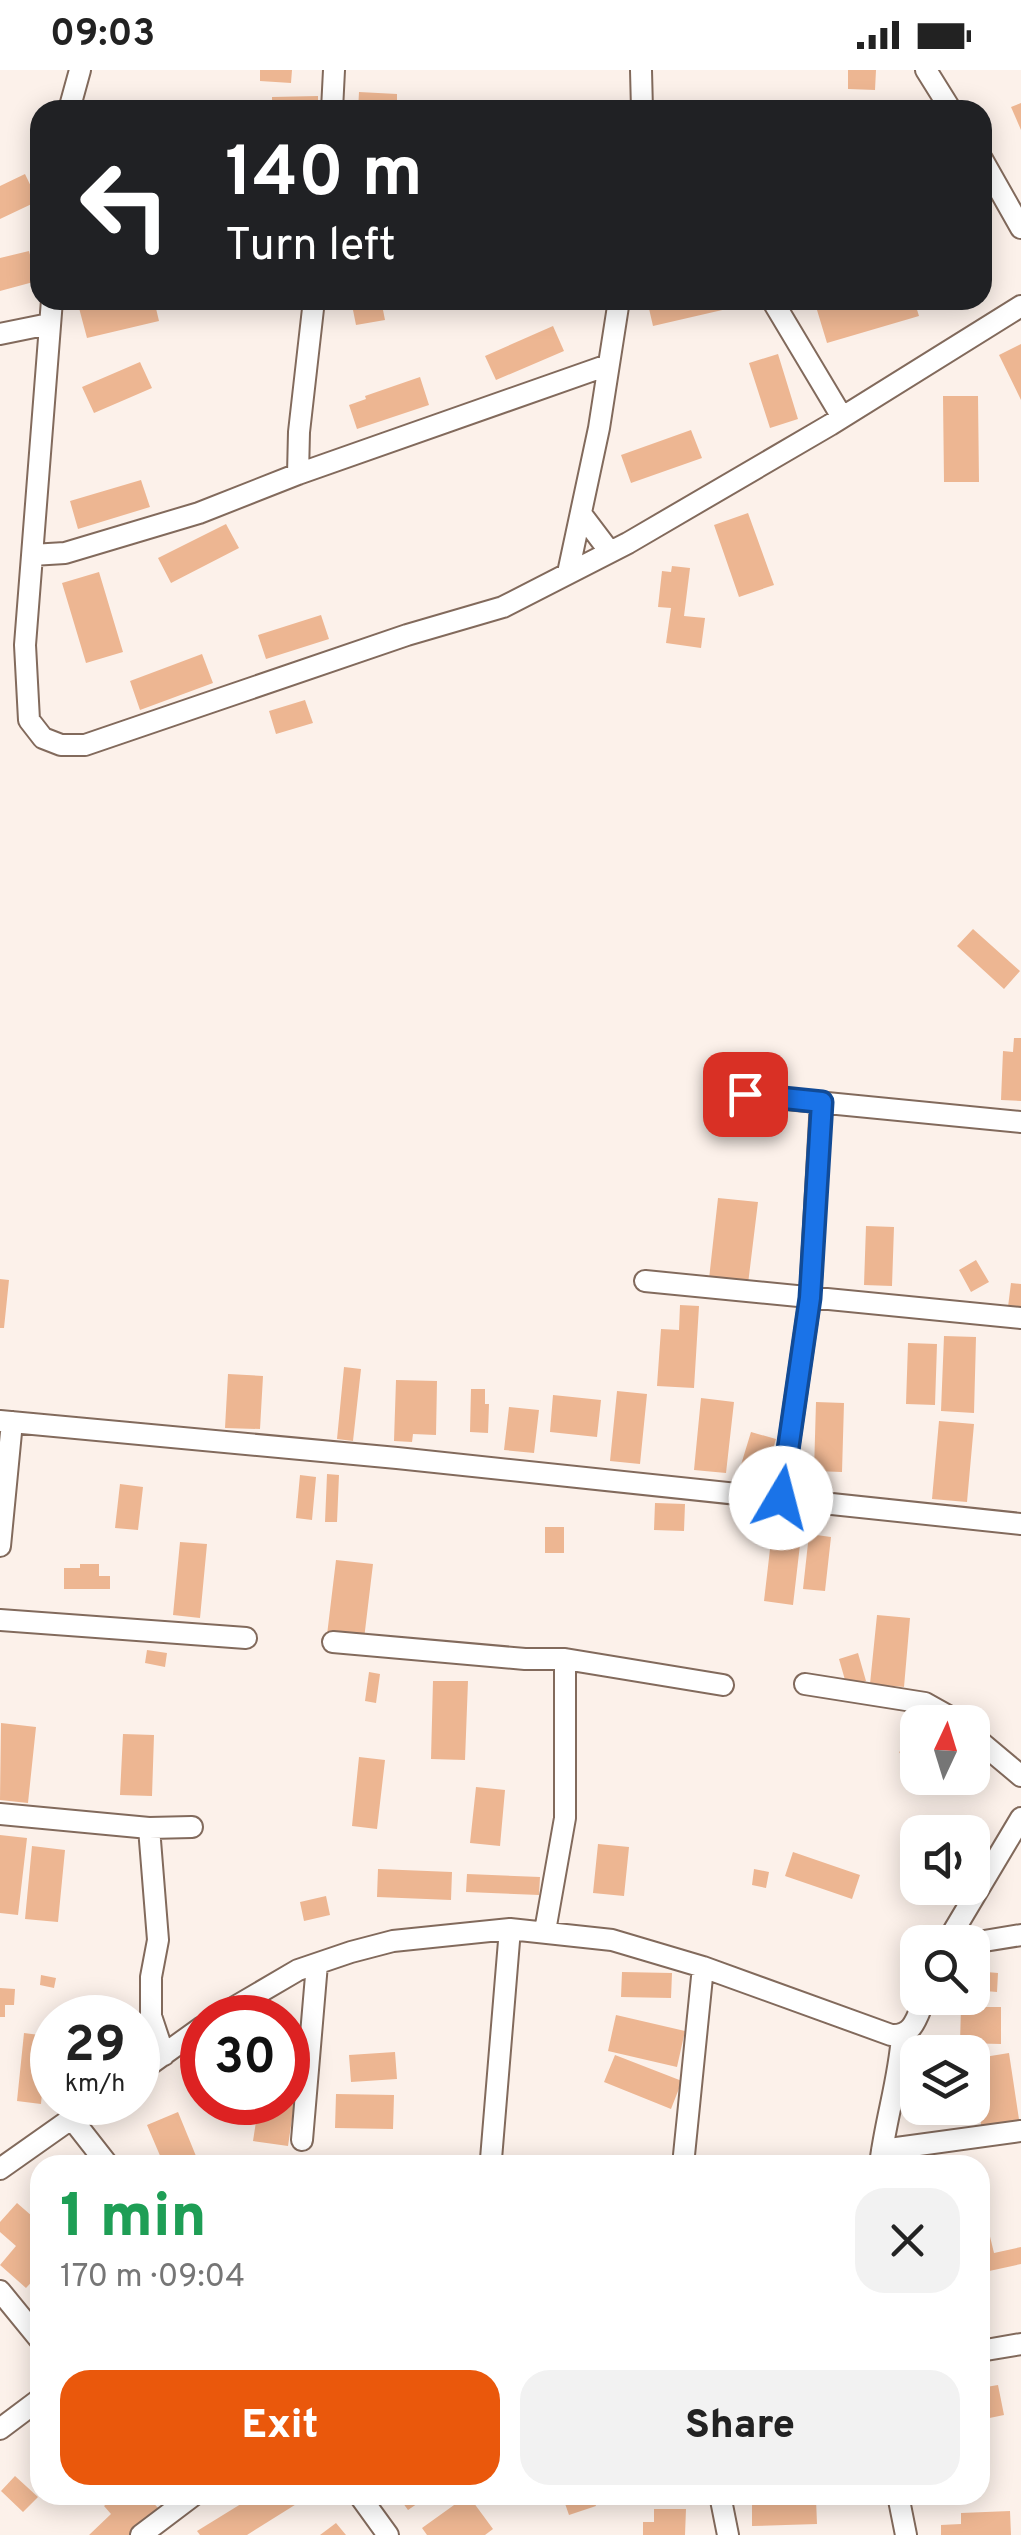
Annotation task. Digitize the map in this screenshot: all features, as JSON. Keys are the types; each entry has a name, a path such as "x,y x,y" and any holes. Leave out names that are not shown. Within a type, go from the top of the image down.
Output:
{"street":[{"path":"72,100 80,70"},
{"path":"332,100 334,70"},
{"path":"926,70 946,100"},
{"path":"643,100 647,72"},
{"path":"992,177 1021,228"},
{"path":"51,310 25,644 29,720 42,738 61,745 84,745 503,606 610,552 842,417 1021,306"},
{"path":"298,474 313,310"},
{"path":"568,574 617,310"},
{"path":"778,310 842,417"},
{"path":"0,334 49,324"},
{"path":"32,554 66,553 200,512 608,365"},
{"path":"582,514 610,552"},
{"path":"745,1094 1021,1122"},
{"path":"781,1498 810,1298 822,1102"},
{"path":"644,1280 1021,1318"},
{"path":"0,1546 6,1421 1021,1524"},
{"path":"0,1620 246,1638"},
{"path":"334,1642 565,1659 723,1685"},
{"path":"545,1931 564,1818 565,1659"},
{"path":"805,1684 929,1705"},
{"path":"990,1750 1021,1776"},
{"path":"0,1814 149,1828 192,1827"},
{"path":"957,1925 1021,1818"},
{"path":"149,1828 158,1940 151,1977 151,2016 164,2054"},
{"path":"491,2155 510,1929"},
{"path":"255,1995 298,1970 393,1942 510,1929 545,1931 612,1940 704,1967 866,2028 900,2036"},
{"path":"990,1940 1021,1936"},
{"path":"302,2140 317,1964"},
{"path":"684,2155 704,1967"},
{"path":"160,2057 180,2043"},
{"path":"882,2155 900,2061"},
{"path":"0,2169 63,2125"},
{"path":"77,2125 100,2155"},
{"path":"897,2155 1021,2131"},
{"path":"0,2291 30,2328"},
{"path":"990,2349 1021,2344"},
{"path":"0,2428 30,2407"},
{"path":"140,2535 180,2505"},
{"path":"366,2505 388,2535"},
{"path":"722,2505 728,2535"},
{"path":"900,2505 906,2535"}],"building":[{"path":"260,70 292,70 291,83 260,81"},
{"path":"848,70 876,70 875,90 848,89"},
{"path":"359,92 397,94 397,100 359,100"},
{"path":"318,96 318,100 272,100"},
{"path":"1021,103 1021,130 1011,107"},
{"path":"25,174 30,184 30,205 0,219 0,186"},
{"path":"29,251 30,283 0,291 0,258"},
{"path":"80,310 156,310 159,321 87,338"},
{"path":"353,310 383,310 385,320 356,325"},
{"path":"649,310 722,310 653,326"},
{"path":"817,310 917,310 919,316 827,343"},
{"path":"553,326 564,351 496,380 485,356"},
{"path":"1021,344 1021,400 999,355"},
{"path":"778,354 798,419 770,428 749,363"},
{"path":"140,362 152,388 94,413 82,387"},
{"path":"420,377 429,405 357,429 349,405"},
{"path":"943,396 978,396 979,482 944,482"},
{"path":"691,430 702,458 631,483 621,455"},
{"path":"141,480 150,507 78,529 70,501"},
{"path":"748,513 774,585 739,597 714,525"},
{"path":"226,524 239,548 171,583 158,558"},
{"path":"672,566 690,568 684,616 705,618 701,648 666,643 671,608 658,607 662,571 671,572"},
{"path":"99,572 123,652 86,663 62,583"},
{"path":"321,615 329,639 266,659 258,635"},
{"path":"202,654 213,683 140,710 130,681"},
{"path":"305,700 313,723 276,734 269,711"},
{"path":"973,929 1020,971 1004,989 957,946"},
{"path":"1014,1038 1021,1038 1021,1101 1001,1100 1003,1051 1013,1052"},
{"path":"718,1198 758,1202 748,1284 709,1279"},
{"path":"866,1226 894,1227 892,1286 864,1285"},
{"path":"976,1260 989,1282 971,1292 959,1270"},
{"path":"0,1279 9,1280 4,1328 0,1328"},
{"path":"1011,1283 1021,1284 1021,1308 1008,1307"},
{"path":"680,1305 699,1306 694,1388 657,1386 661,1329 679,1330"},
{"path":"944,1336 976,1337 974,1413 941,1411"},
{"path":"908,1343 937,1344 935,1405 906,1404"},
{"path":"344,1367 361,1369 353,1441 337,1439"},
{"path":"228,1374 263,1376 260,1429 225,1428"},
{"path":"396,1380 437,1381 436,1435 413,1434 412,1442 394,1441"},
{"path":"471,1389 485,1389 488,1433 470,1432"},
{"path":"617,1391 647,1394 640,1464 610,1461"},
{"path":"553,1395 601,1400 597,1437 550,1432"},
{"path":"701,1398 734,1402 726,1473 694,1470"},
{"path":"816,1402 844,1403 842,1472 814,1471"},
{"path":"509,1407 539,1410 534,1453 504,1450"},
{"path":"939,1421 974,1424 967,1502 932,1499"},
{"path":"751,1432 776,1439 765,1475 740,1468"},
{"path":"327,1474 339,1475 337,1522 325,1522"},
{"path":"300,1475 316,1477 312,1520 296,1518"},
{"path":"120,1484 143,1487 138,1530 115,1528"},
{"path":"655,1503 685,1504 684,1531 654,1530"},
{"path":"545,1527 564,1527 564,1553 545,1553"},
{"path":"772,1532 801,1536 793,1605 764,1601"},
{"path":"809,1534 831,1537 825,1591 803,1589"},
{"path":"180,1542 207,1544 200,1618 173,1615"},
{"path":"336,1560 373,1564 364,1639 327,1635"},
{"path":"80,1564 99,1564 99,1576 110,1576 110,1589 64,1589 64,1568 80,1568"},
{"path":"877,1615 910,1618 904,1687 870,1684"},
{"path":"147,1650 167,1653 165,1667 145,1663"},
{"path":"858,1653 866,1681 847,1687 839,1659"},
{"path":"369,1672 380,1674 376,1703 365,1701"},
{"path":"433,1681 468,1681 465,1760 431,1759"},
{"path":"1,1723 36,1727 28,1803 0,1800"},
{"path":"123,1734 154,1735 152,1796 120,1795"},
{"path":"359,1757 385,1760 377,1829 352,1826"},
{"path":"476,1787 505,1790 500,1846 470,1843"},
{"path":"0,1835 27,1838 18,1915 0,1913"},
{"path":"598,1844 629,1847 624,1896 593,1893"},
{"path":"32,1846 65,1850 58,1922 25,1919"},
{"path":"793,1852 860,1875 852,1899 785,1876"},
{"path":"378,1869 452,1872 451,1900 377,1897"},
{"path":"754,1869 769,1872 766,1888 752,1885"},
{"path":"467,1874 540,1877 539,1895 466,1892"},
{"path":"326,1896 330,1915 304,1921 300,1902"},
{"path":"622,1972 672,1973 671,1998 621,1997"},
{"path":"990,1972 998,1973 997,1992 990,1991"},
{"path":"41,1975 56,1978 54,1988 40,1985"},
{"path":"0,1988 15,1989 14,2005 5,2005 5,2017 0,2017"},
{"path":"990,2007 1001,2007 1001,2044 990,2044 990,2035 960,2035 961,2015 990,2015"},
{"path":"616,2015 685,2031 677,2067 608,2051"},
{"path":"24,2033 30,2034 30,2103 17,2101"},
{"path":"395,2052 397,2079 351,2082 349,2055"},
{"path":"1009,2053 1020,2126 982,2132 981,2125 990,2125 990,2056"},
{"path":"615,2055 682,2081 671,2109 604,2082"},
{"path":"336,2094 394,2095 393,2129 335,2128"},
{"path":"178,2112 180,2125 196,2155 160,2155 147,2125 160,2125 160,2120"},
{"path":"255,2125 291,2125 288,2146 253,2141"},
{"path":"17,2203 30,2214 30,2284 26,2288 0,2265 16,2246 0,2232 0,2222"},
{"path":"990,2237 994,2253 1021,2247 1021,2264 990,2271"},
{"path":"998,2385 1004,2415 990,2418 990,2386"},
{"path":"15,2476 30,2490 30,2505 23,2512 1,2491"},
{"path":"155,2505 159,2509 132,2535 89,2535 111,2514 104,2506"},
{"path":"239,2505 295,2505 247,2535 200,2535 197,2531"},
{"path":"454,2505 475,2505 493,2529 485,2535 427,2535 422,2528"},
{"path":"566,2505 596,2506 569,2515"},
{"path":"752,2505 816,2505 817,2524 752,2526"},
{"path":"654,2509 686,2509 685,2535 643,2535 643,2522 654,2522"},
{"path":"1010,2511 1011,2535 941,2535 941,2525 961,2524 961,2513"},
{"path":"336,2523 346,2535 320,2535"}],"route":[{"path":"745,1094 822,1102 810,1298 781,1498"}]}
